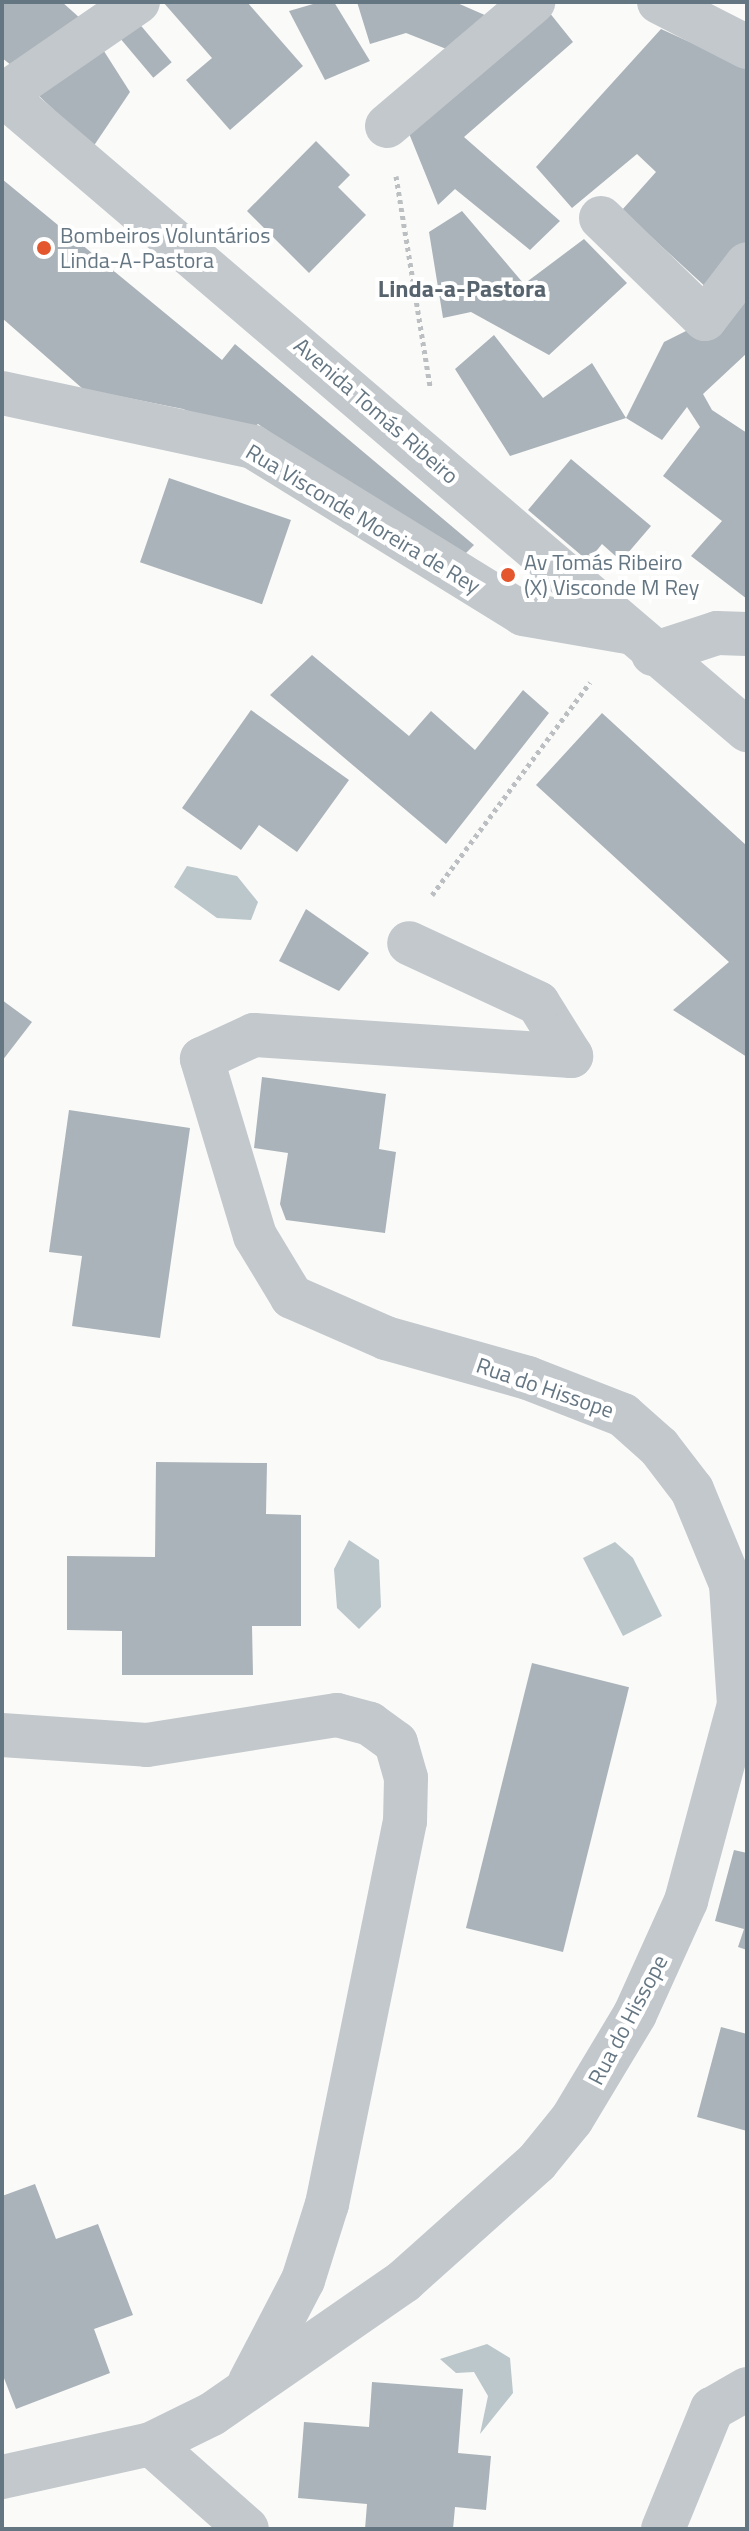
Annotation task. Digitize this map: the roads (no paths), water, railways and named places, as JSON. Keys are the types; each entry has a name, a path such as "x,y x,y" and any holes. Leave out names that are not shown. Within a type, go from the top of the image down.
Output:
{"street":[{"path":"2,94 138,2"},
{"path":"387,126 533,2"},
{"path":"659,2 747,47"},
{"name":"Avenida Tomás Ribeiro","path":"2,94 444,471 640,643 747,730"},
{"path":"601,218 705,319 747,264"},
{"name":"Rua Visconde Moreira de Rey","path":"2,393 253,447 523,614 640,643"},
{"path":"640,643 717,633 747,634"},
{"name":"Rua do Hissope","path":"2,2477 151,2444 245,2392 404,2281 537,2162 572,2119 635,2014 686,1901 739,1705 731,1584 692,1490 659,1447 623,1415 528,1378 386,1338 292,1297 255,1236 202,1059 254,1035 571,1056 538,1003 409,943"},
{"path":"2,1735 147,1745 337,1715 370,1724 396,1743 406,1778 405,1821 327,2204 303,2280 245,2392"},
{"path":"663,2529 712,2409 747,2389"},
{"path":"151,2444 247,2529"}],"place":[{"name":"Bombeiros Voluntários Linda-A-Pastora","path":"44,248"},
{"name":"Av Tomás Ribeiro (X) Visconde M Rey","path":"508,575"}],"district":[{"name":"Linda-a-Pastora","path":"462,289"}]}
